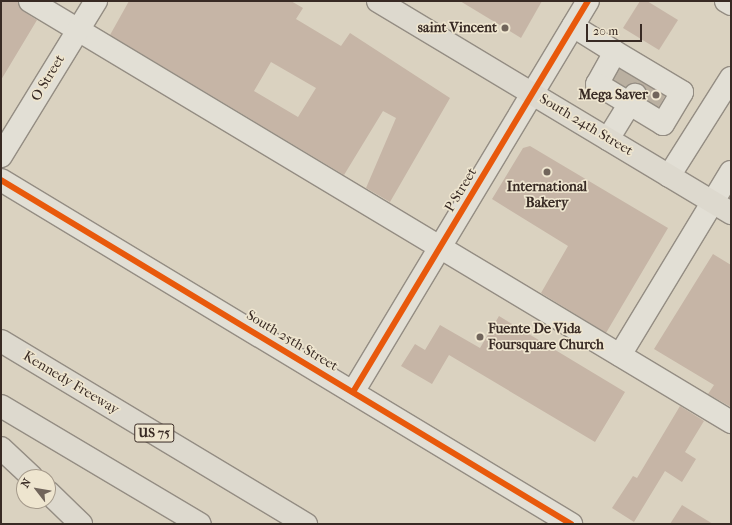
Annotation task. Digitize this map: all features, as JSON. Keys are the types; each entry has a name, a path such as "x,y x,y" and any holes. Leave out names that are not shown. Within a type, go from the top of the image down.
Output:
{"main road":[{"name":"South 24th Street","path":"387,3 533,94 722,208"},
{"name":"Kennedy Freeway","path":"1,341 306,524"},
{"path":"1,406 200,524"},
{"path":"1,448 23,469"},
{"path":"56,500 81,524"}],"street":[{"path":"30,1 731,422"},
{"name":"O Street","path":"1,156 96,1"},
{"name":"P Street","path":"354,392 588,1"},
{"path":"726,1 731,4"},
{"path":"573,26 616,52 639,86"},
{"path":"616,52 598,84 639,86"},
{"path":"669,176 731,78"},
{"path":"608,138 639,86"},
{"path":"620,355 722,208 731,172"},
{"name":"South 25th Street","path":"1,180 571,524"}],"building":[{"path":"1,1 18,1 23,11 37,20 1,80"},
{"path":"129,1 291,1 303,8 296,19 341,46 350,33 450,98 390,202 366,188 396,118 383,111 344,175 110,35","holes":["271,62 316,88 298,117 254,91"]},
{"path":"460,1 542,1 521,38"},
{"path":"640,1 647,1 678,20 659,50 623,28"},
{"path":"620,69 665,96 659,107 646,99 642,85 635,83 626,87 614,80"},
{"path":"530,146 668,228 606,333 541,293 568,246 492,199 523,148"},
{"path":"713,254 731,265 731,407 708,394 714,385 654,349"},
{"path":"499,316 625,392 595,442 449,355 432,384 401,366 415,344 425,350 440,325 480,348"},
{"path":"680,406 704,421 685,452 696,459 682,482 665,471 634,522 612,508 633,476 637,478"},
{"path":"682,505 713,524 670,524"}],"tunnel":[{"path":"620,86 631,68"},
{"path":"635,95 646,77"},
{"path":"648,103 659,84"}],"cycle path":[{"path":"353,392 588,1"},
{"path":"1,180 571,524"}],"place":[{"name":"saint Vincent","path":"505,28"},
{"name":"Mega Saver","path":"656,95"},
{"name":"International Bakery","path":"547,172"},
{"name":"Fuente De Vida Foursquare Church","path":"480,337"}]}
